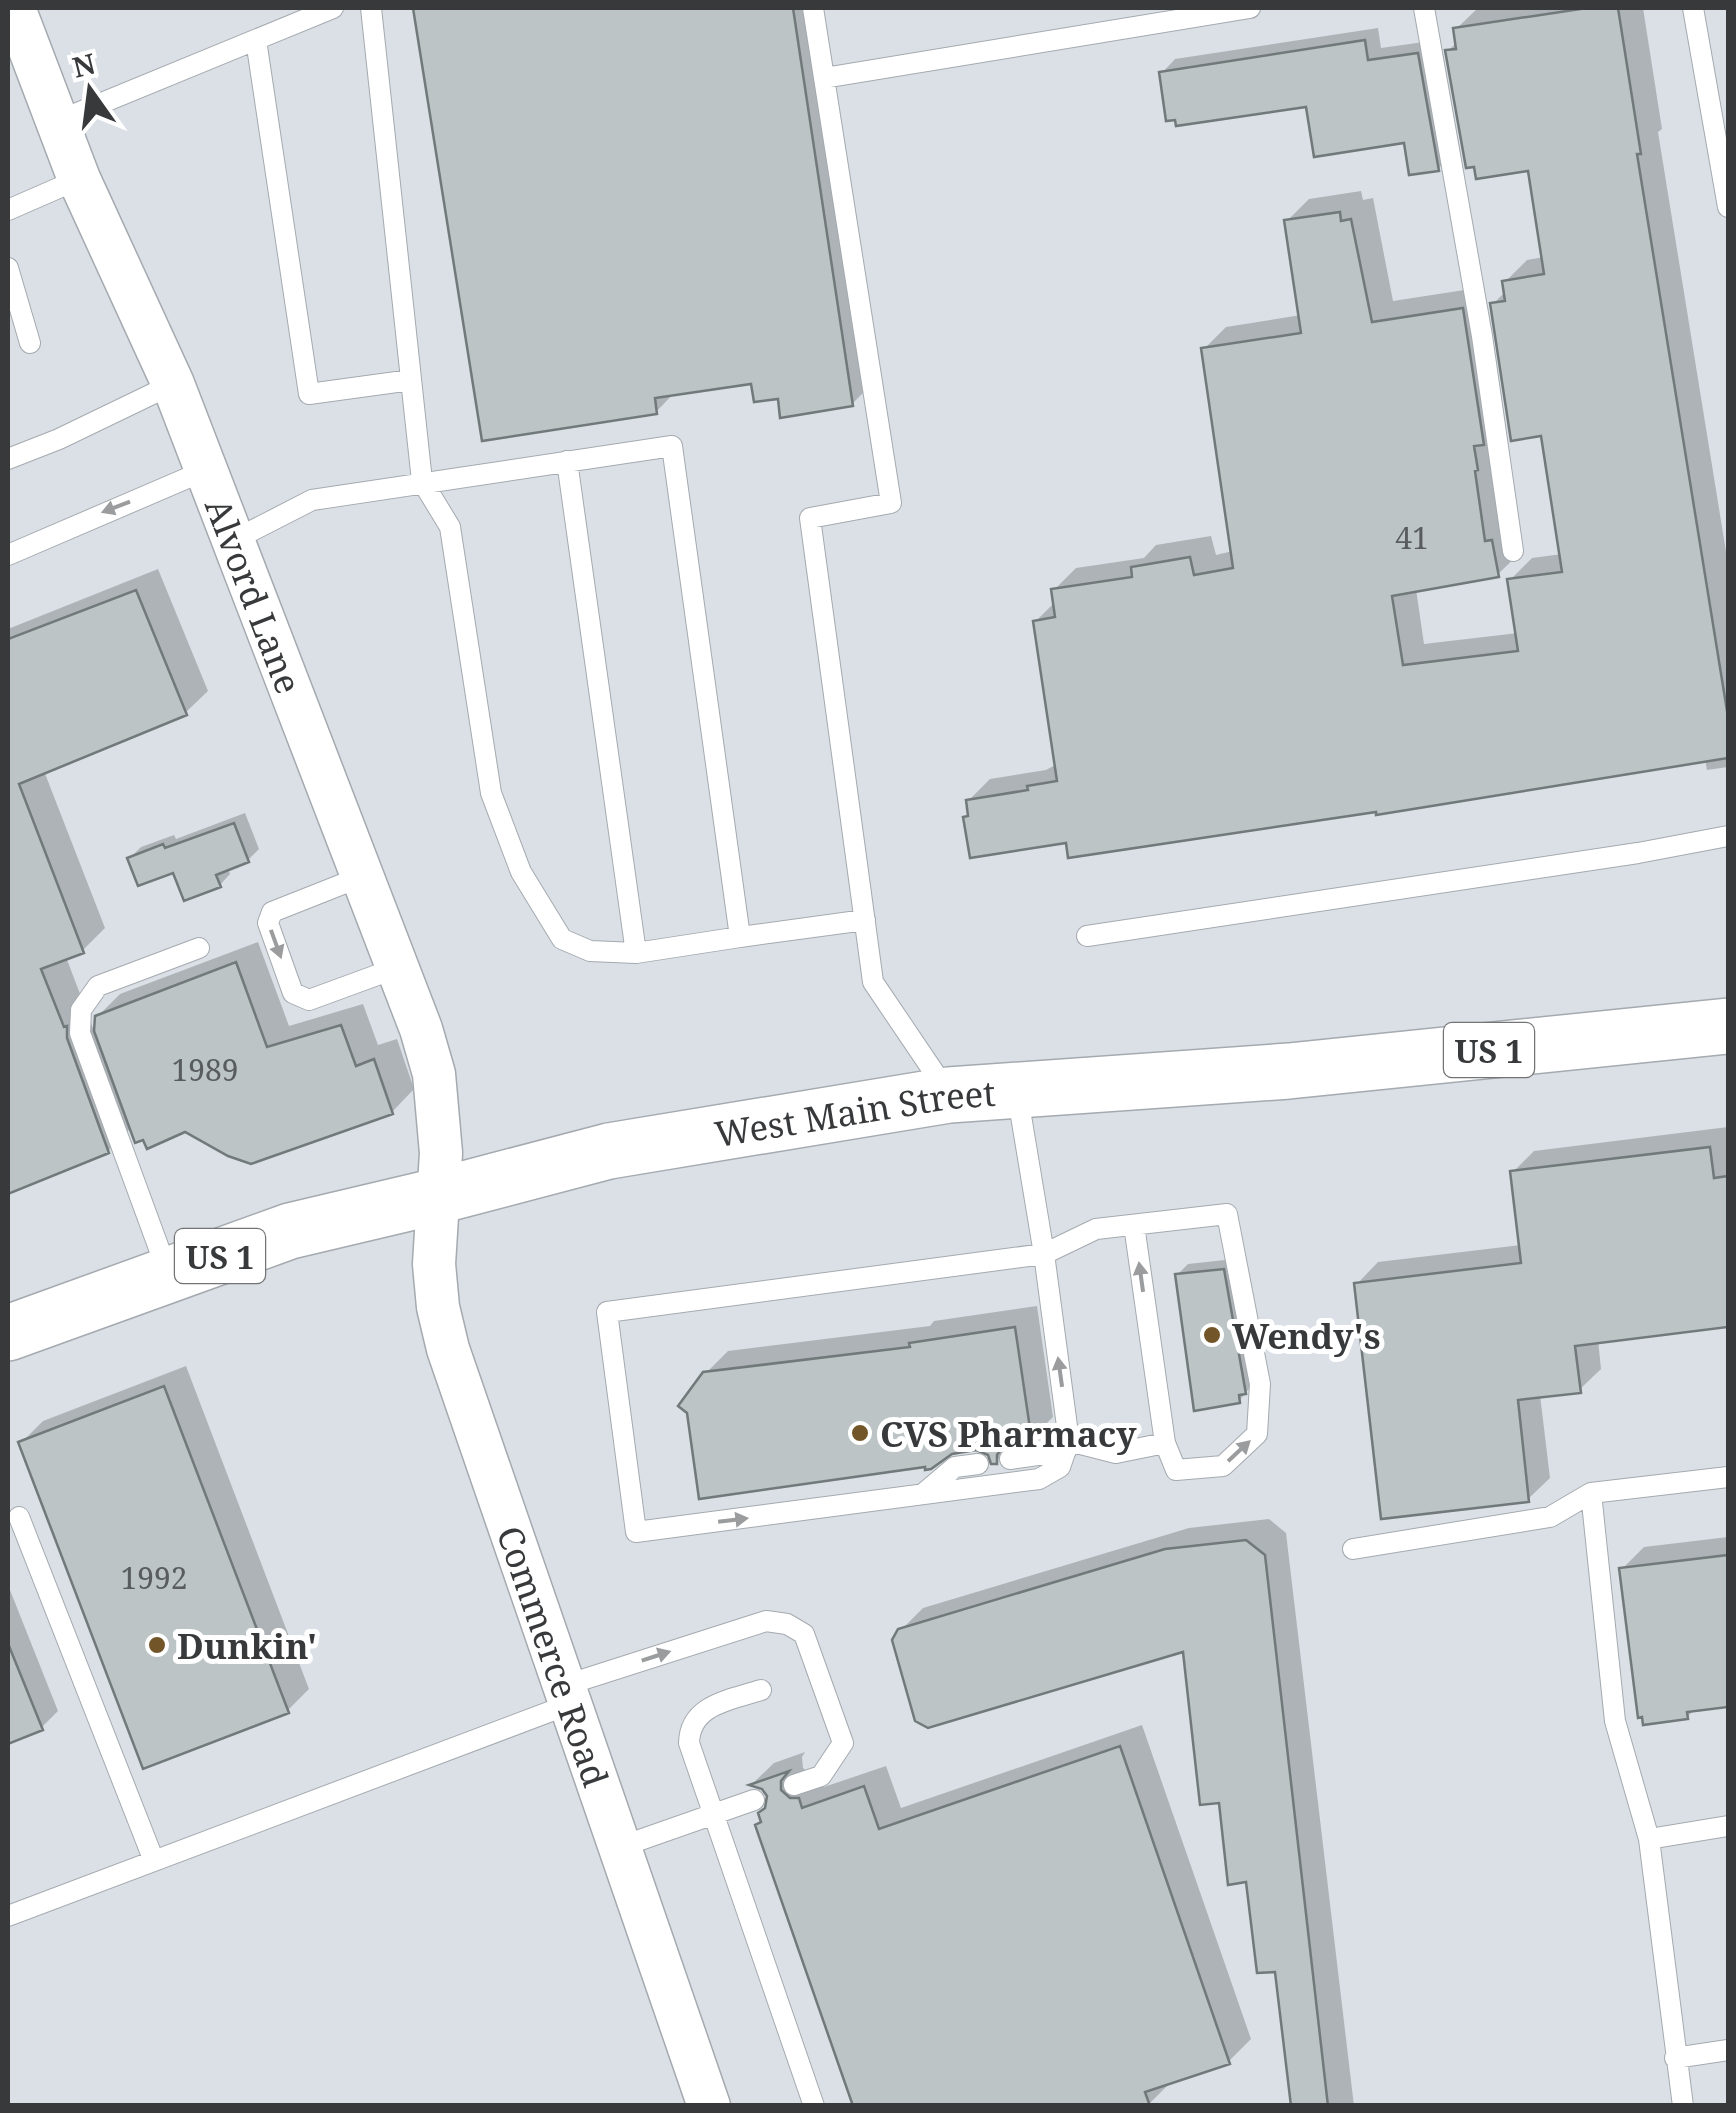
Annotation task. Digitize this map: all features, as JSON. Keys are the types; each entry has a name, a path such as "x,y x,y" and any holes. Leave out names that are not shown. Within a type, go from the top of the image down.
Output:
{"main road":[{"name":"West Main Street","path":"8,1334 290,1231 609,1151 949,1095 1289,1070 1728,1026"}],"street":[{"name":"Alvord Lane","path":"14,8 79,179 173,384 398,967 434,1074 442,1154 438,1196"},
{"name":"Commerce Road","path":"438,1196 434,1264 438,1307 448,1349 709,2106"}],"lane":[{"path":"58,121 333,8"},
{"path":"371,8 422,481 450,526 490,792 521,872 562,939 590,951 636,953 865,920"},
{"path":"813,8 892,504 810,518 873,982 949,1095"},
{"path":"824,78 1250,8"},
{"path":"1424,8 1482,336 1514,551"},
{"path":"1693,8 1728,207"},
{"path":"256,40 309,394 411,380"},
{"path":"8,210 79,179"},
{"path":"8,268 30,343"},
{"path":"8,459 173,384"},
{"path":"234,540 312,500 672,446 740,938"},
{"path":"567,461 636,953"},
{"path":"8,555 206,470"},
{"path":"1087,936 1728,836"},
{"path":"364,876 272,912 268,923 293,993 308,1000 398,967"},
{"path":"168,1275 80,1033 80,1010 98,986 200,948"},
{"path":"1016,1090 1044,1254 1067,1446 1060,1467 1039,1480 636,1532 608,1312 1044,1254 1096,1228 1227,1214 1260,1384 1257,1434 1223,1466 1176,1470 1165,1443 1134,1225"},
{"path":"1010,1459 1067,1446 1116,1453 1165,1443"},
{"path":"921,1495 956,1466 978,1464"},
{"path":"1353,1549 1550,1517 1592,1493 1728,1478"},
{"path":"1592,1493 1615,1721 1649,1839 1682,2106"},
{"path":"19,1517 154,1861"},
{"path":"8,1916 567,1695 766,1622 787,1624 804,1634 842,1743 821,1776 794,1785"},
{"path":"762,1690 706,1708 689,1730 689,1743 814,2106"},
{"path":"620,1847 754,1800"},
{"path":"1649,1839 1728,1826"},
{"path":"1675,2058 1728,2050"}],"building":[{"path":"413,8 793,8 853,406 780,418 778,399 754,402 751,384 655,398 657,414 482,441"},
{"path":"1587,8 1618,8 1641,154 1637,154 1728,717 1728,758 1376,815 1068,858 1066,843 970,858 963,817 968,816 966,800 1057,781 1033,621 1055,617 1051,589 1132,577 1131,567 1190,557 1194,575 1233,568 1201,348 1301,333 1284,220 1340,212 1341,221 1351,219 1372,322 1463,308 1484,445 1474,446 1478,470 1475,471 1485,541 1492,540 1499,577 1392,596 1403,665 1518,651 1507,579 1562,572 1541,436 1511,441 1490,303 1505,301 1502,281 1544,274 1528,171 1476,179 1474,167 1466,168 1445,50 1456,49 1453,28"},
{"path":"1365,40 1368,60 1418,53 1439,171 1409,175 1404,143 1314,157 1306,107 1176,126 1175,120 1166,121 1159,72"},
{"path":"136,590 187,715 19,784 84,953 41,969 64,1027 67,1026 67,1038 109,1153 8,1194 8,639"},
{"path":"234,823 249,862 216,875 221,887 184,901 173,873 138,886 127,858"},
{"path":"236,962 267,1047 341,1025 356,1066 374,1059 393,1114 251,1164 185,1132 147,1149 143,1140 135,1143 94,1031 95,1016"},
{"path":"1710,1147 1714,1178 1728,1176 1728,1327 1575,1346 1581,1393 1518,1400 1529,1502 1381,1519 1354,1283 1521,1263 1510,1171"},
{"name":"Wendy's","path":"1224,1269 1246,1394 1239,1395 1240,1403 1194,1411 1175,1274"},
{"name":"CVS Pharmacy","path":"1015,1327 1032,1442 1002,1448 997,1464 991,1464 988,1455 976,1450 952,1454 931,1469 699,1499 687,1413 678,1406 703,1372 910,1347 909,1343"},
{"path":"164,1386 289,1713 143,1769 18,1442"},
{"path":"1246,1540 1265,1555 1328,2106 1291,2106 1275,1972 1257,1973 1246,1882 1228,1885 1219,1803 1200,1805 1183,1652 928,1728 915,1721 892,1640 898,1629 1165,1549"},
{"path":"1728,1555 1728,1707 1687,1712 1688,1719 1643,1725 1642,1717 1638,1718 1619,1568"},
{"path":"8,1647 43,1730 8,1744"},
{"path":"1120,1746 1230,2064 1145,2092 1150,2106 853,2106 755,1825 761,1822 758,1813 765,1808 767,1796 762,1789 749,1785 789,1771 781,1781 781,1790 790,1798 799,1798 802,1808 864,1786 879,1829"}],"place":[{"name":"Wendy's","path":"1212,1335"},
{"name":"CVS Pharmacy","path":"860,1433"},
{"name":"Dunkin'","path":"157,1645"}]}
